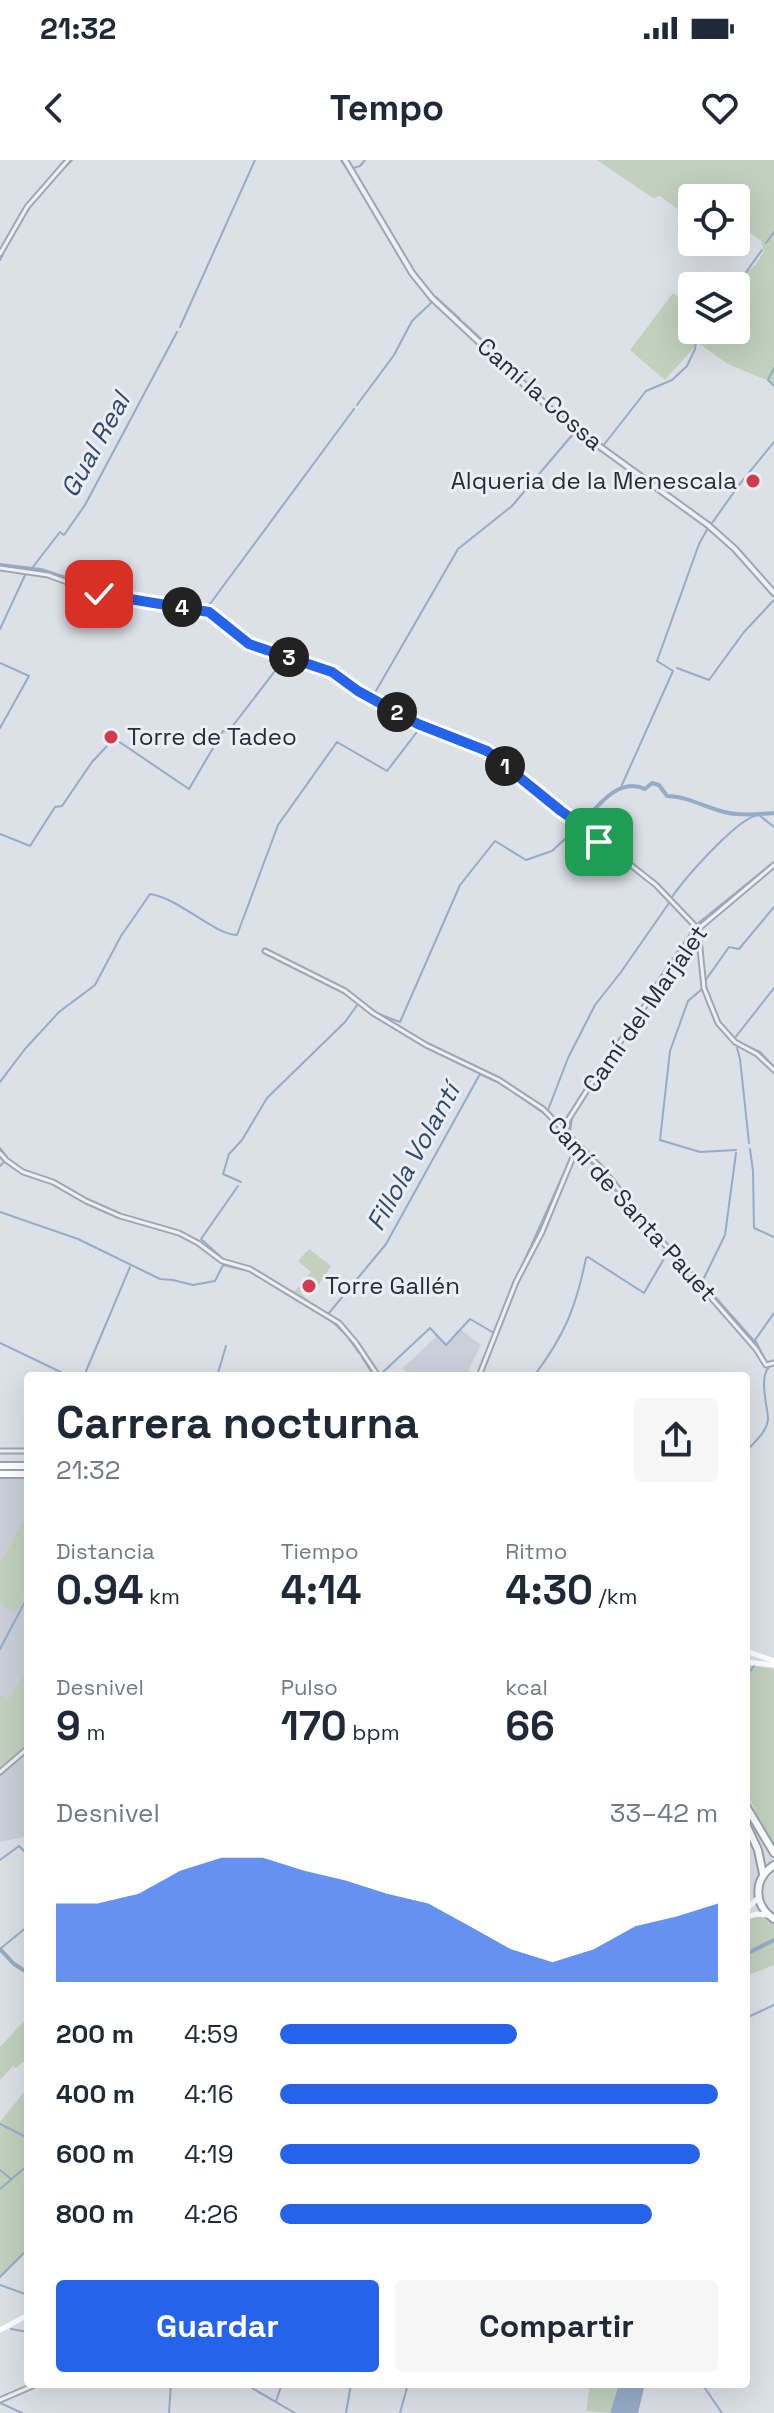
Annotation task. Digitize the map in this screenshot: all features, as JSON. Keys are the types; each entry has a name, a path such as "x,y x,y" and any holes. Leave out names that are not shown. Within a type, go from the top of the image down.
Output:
{"main road":[{"path":"0,1466 24,1466"},
{"path":"0,1474 24,1474"},
{"path":"750,1653 774,1663"},
{"path":"750,1662 774,1663"},
{"path":"750,1814 774,1853"},
{"path":"750,1833 758,1850 763,1874"},
{"path":"771,1917 758,1898 758,1885 763,1874 774,1865"},
{"path":"750,1906 758,1898"},
{"path":"750,1916 771,1917"},
{"path":"0,2330 24,2317"}],"street":[{"path":"0,254 27,207 68,160"},
{"name":"Camí la Cossa","path":"345,160 412,273 432,298 559,417 708,525 735,549 774,593"},
{"path":"0,568 48,575 105,596 209,612 249,644 332,672 358,691 418,724 487,751 656,885 698,929 703,983 718,1023 735,1042 757,1054 774,1070"},
{"name":"Camí del Marjalet","path":"566,1132 568,1120 589,1087 698,929 774,865"},
{"name":"Camí de Santa Pauet","path":"265,951 345,991 373,1013 426,1045 499,1080 543,1109 750,1341 766,1365 774,1363"},
{"path":"481,1372 516,1282 542,1232 578,1145"},
{"path":"0,1153 23,1172 53,1182 120,1216 179,1233 222,1261 250,1269 339,1323 375,1372"},
{"path":"0,1451 24,1451"},
{"path":"0,1772 24,1751"},
{"path":"0,2400 28,2388"}],"shaded area":[{"path":"461,1330 481,1345 468,1370 470,1372 406,1372 403,1368 437,1336 446,1346"},
{"path":"0,1478 24,1478 24,1837 0,1842"}],"green space":[{"path":"597,160 774,160 774,385 728,364 699,344 750,344 750,272 747,272 764,251 761,241 750,233 750,184 678,184 678,209 660,196 653,198"},
{"path":"673,293 678,296 678,344 697,344 665,380 630,350"},
{"path":"309,1249 331,1266 317,1287 310,1282 301,1293 306,1300 294,1292 311,1272 298,1261"},
{"path":"24,1519 24,1598 16,1613 0,1604 0,1564"},
{"path":"750,1666 774,1669 774,1844 760,1823 750,1798"},
{"path":"24,1676 24,1752 0,1773 0,1695 7,1701"},
{"path":"762,1917 774,1924 774,1965 750,1974 750,1919"},
{"path":"24,2021 24,2061 16,2068 13,2066 0,2080 0,2047"},
{"path":"24,2092 24,2252 0,2277 0,2122"},
{"path":"589,2388 618,2388 610,2413 586,2411"}],"water":[{"path":"618,2388 644,2388 638,2413 610,2413"}],"waterway":[{"path":"45,188 72,160"},
{"name":"Gual Real","path":"180,327 255,160"},
{"name":"Gual Real","path":"341,160 349,172"},
{"name":"Gual Real","path":"353,168 365,160"},
{"path":"13,234 33,202"},
{"path":"766,243 774,232"},
{"path":"0,260 8,243"},
{"path":"746,272 762,250"},
{"path":"436,297 460,319"},
{"path":"357,405 394,355 412,321 432,302"},
{"path":"464,323 522,377"},
{"name":"Gual Real","path":"32,568 60,532 64,535 85,505 177,332"},
{"path":"526,382 562,416 603,446 646,391 672,380 687,366 696,344"},
{"path":"774,368 768,380 774,386"},
{"path":"207,608 354,409"},
{"path":"373,696 458,549 512,506 573,434 590,444"},
{"path":"712,523 774,442"},
{"path":"621,787 673,671 657,661 699,544 708,528"},
{"path":"0,565 41,570 118,595"},
{"path":"0,629 26,573"},
{"path":"124,596 175,604"},
{"path":"677,668 709,680 744,632 774,600"},
{"path":"178,604 206,607 236,630"},
{"path":"241,634 250,641 285,652"},
{"path":"289,653 332,669"},
{"path":"0,834 30,846 55,807 62,806 92,762 110,743 114,745 118,741 189,789 223,731 228,732 285,658"},
{"path":"0,663 29,676 0,728"},
{"path":"335,671 357,687 425,724 463,738"},
{"path":"0,1082 59,1012 95,985 121,936 150,894 172,902 217,929 237,935 278,825 337,742 387,771 420,728"},
{"path":"469,740 491,750 538,789"},
{"path":"584,821 603,800 619,789 636,786 645,789 652,783 659,785 667,796 721,811 774,813"},
{"path":"551,800 581,820"},
{"name":"Fillola Volantí","path":"672,897 726,836 750,818 759,815 774,827"},
{"path":"360,1000 376,1013 400,1022 460,885 495,841 526,860 552,851 579,826"},
{"path":"696,925 774,862"},
{"name":"Fillola Volantí","path":"548,1110 568,1058 595,1005 669,903"},
{"path":"705,981 729,947 739,949 774,907"},
{"path":"655,984 694,928"},
{"path":"734,1039 774,988"},
{"path":"702,989 688,1001 670,1051 660,1140 700,1152 736,1150"},
{"path":"241,1182 223,1174 229,1154 242,1140 267,1098 345,1022 358,1004"},
{"path":"742,1044 760,1052 774,1067"},
{"path":"737,1048 749,1143"},
{"name":"Fillola Volantí","path":"329,1313 386,1244 480,1074 500,1083 542,1112"},
{"path":"570,1133 572,1116 593,1084"},
{"path":"531,1246 576,1146 569,1139"},
{"path":"0,1148 7,1157"},
{"path":"750,1149 754,1228 774,1237"},
{"path":"581,1151 656,1237"},
{"path":"736,1153 725,1235 702,1282 755,1342"},
{"path":"0,1166 4,1162"},
{"path":"222,1258 201,1239 238,1186"},
{"path":"0,1212 78,1239 160,1279 193,1285 215,1281 223,1265 249,1271 334,1323 359,1353"},
{"path":"512,1288 530,1248"},
{"path":"537,1372 568,1321 586,1258 644,1293 669,1250"},
{"path":"86,1372 130,1267"},
{"path":"766,1361 755,1340 774,1313"},
{"path":"383,1372 430,1328 446,1345 470,1319 494,1333 498,1323"},
{"path":"0,1343 61,1372"},
{"path":"218,1372 226,1346"},
{"path":"362,1357 371,1372"},
{"path":"750,1447 766,1428 764,1378 769,1367"},
{"path":"0,1449 24,1449"},
{"path":"0,1649 24,1604"},
{"path":"750,1671 754,1666"},
{"path":"0,1775 20,1757"},
{"path":"0,1860 19,1846 24,1851"},
{"path":"0,1949 24,1929"},
{"path":"750,1952 774,1940"},
{"path":"0,1949 24,1970"},
{"path":"750,2016 774,2005"},
{"path":"0,2124 24,2136"},
{"path":"0,2189 24,2168"},
{"path":"0,2170 11,2179"},
{"path":"0,2277 24,2253"},
{"path":"0,2285 24,2294"},
{"path":"11,2329 24,2331"},
{"path":"169,2413 171,2388"},
{"path":"252,2388 295,2413"},
{"path":"276,2401 281,2388"},
{"path":"346,2413 350,2388"},
{"path":"400,2413 407,2388"},
{"path":"705,2388 722,2413"},
{"path":"0,2403 22,2413"}],"place":[{"name":"Alqueria de la Menescala","path":"753,481"},
{"name":"Torre de Tadeo","path":"111,737"},
{"name":"Torre Gallén","path":"309,1286"}],"route":[{"path":"99,594 212,613 249,644 332,672 358,691 418,724 487,751 599,842"}]}
